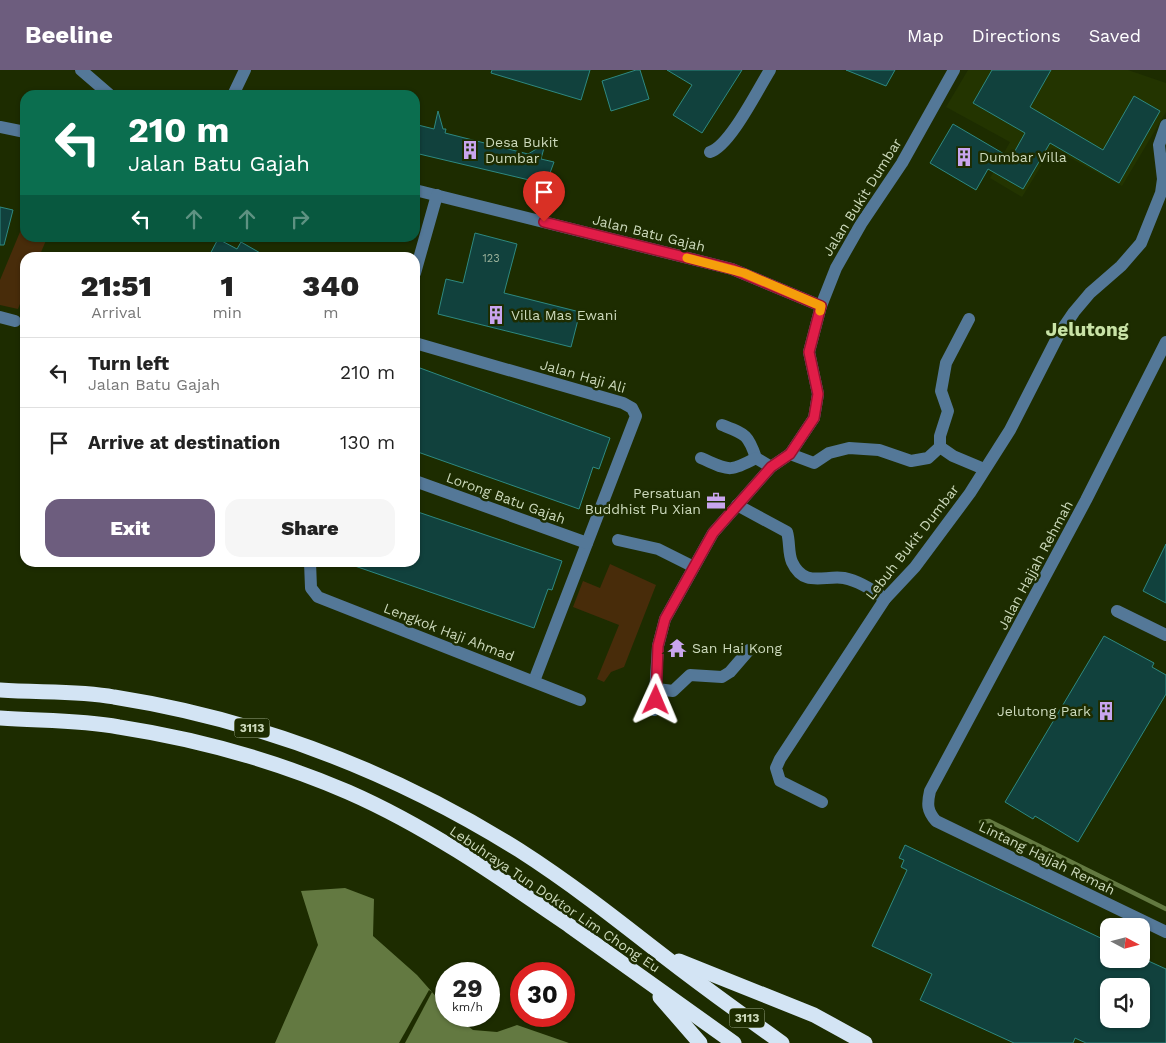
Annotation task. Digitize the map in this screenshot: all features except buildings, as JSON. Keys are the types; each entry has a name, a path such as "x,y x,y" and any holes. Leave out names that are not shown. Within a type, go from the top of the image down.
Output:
{"highway":[{"name":"Lebuhraya Tun Doktor Lim Chong Eu","path":"0,690 112,696 157,704 276,735 334,755 393,780 519,850 597,904 713,994 782,1043"},
{"name":"Lebuhraya Tun Doktor Lim Chong Eu","path":"0,718 118,726 182,739 248,757 347,792 430,834 508,883 734,1043"},
{"path":"662,954 796,1008 865,1043"},
{"path":"643,978 700,1043"}],"street":[{"path":"80,70 107,90"},
{"path":"235,90 245,70"},
{"path":"710,152 716,150 727,138 770,70"},
{"name":"Jalan Bukit Dumbar","path":"654,710 657,689 658,646 665,619 713,533 771,467 790,454 814,418 818,406 818,394 809,352 821,306 836,268 850,242 902,163 954,70"},
{"name":"Lebuh Bukit Dumbar","path":"822,802 780,781 776,768 794,736 885,599 915,567 970,494 1010,430 1059,334 1074,312 1090,293 1121,266 1141,243 1161,193 1163,179 1159,145 1166,125"},
{"path":"0,127 20,131"},
{"name":"Jalan Batu Gajah","path":"420,191 732,269 821,306"},
{"path":"420,255 437,195"},
{"path":"0,317 15,321"},
{"path":"790,454 814,463 838,450 879,450 911,461 928,458 940,447 940,436 948,411 941,391 946,363 969,319"},
{"name":"Jalan Hajjah Rehmah","path":"928,801 930,791 1086,500 1166,342"},
{"name":"Jalan Haji Ali","path":"420,344 623,403 632,408 636,416 534,681"},
{"path":"722,425 744,433 750,439 756,458 771,467"},
{"path":"940,447 953,456 984,469"},
{"path":"701,458 734,470 756,458"},
{"name":"Lorong Batu Gajah","path":"420,483 587,543"},
{"path":"737,506 787,532 791,560 795,567 807,577 816,580 842,578 873,590 885,599"},
{"path":"618,540 658,549 694,567"},
{"name":"Lengkok Haji Ahmad","path":"310,567 310,588 318,596 580,700"},
{"path":"1117,611 1166,635"},
{"path":"657,689 673,691 690,675 695,674 722,677 730,672 748,650"},
{"name":"Lintang Hajjah Remah","path":"928,801 929,813 936,821 1166,932"}],"shaded area":[{"path":"968,70 1128,70 1166,83 1166,112 1122,186 1052,148 1022,197 990,178 1010,142 946,107"},
{"path":"20,232 20,242 45,242 41,252 20,252 20,304 18,309 0,305 0,280"},
{"path":"610,564 656,585 624,667 611,672 604,682 597,679 619,625 573,607 583,581 600,588"},
{"path":"345,888 374,899 373,936 417,975 435,995 435,1027 469,1027 473,1030 497,1032 511,1027 523,1027 569,1043 275,1043 318,945 301,891"}],"pier":[{"path":"429,990 432,992 405,1043 399,1043"}],"waterway":[{"path":"981,822 989,821 1166,909"}],"slow traffic":[{"path":"687,258 744,273 821,306 820,311"}],"place":[{"name":"Desa Bukit Dumbar","path":"470,150"},
{"name":"Dumbar Villa","path":"964,157"},
{"name":"Villa Mas Ewani","path":"496,315"},
{"name":"Persatuan Buddhist Pu Xian","path":"716,501"},
{"name":"San Hai Kong","path":"677,648"},
{"name":"Jelutong Park","path":"1106,711"}],"district":[{"name":"Jelutong","path":"1087,329"}],"route":[{"path":"544,222 732,269 821,306 809,352 818,394 818,406 814,418 790,454 771,467 713,533 665,619 658,646 656,700"}]}
